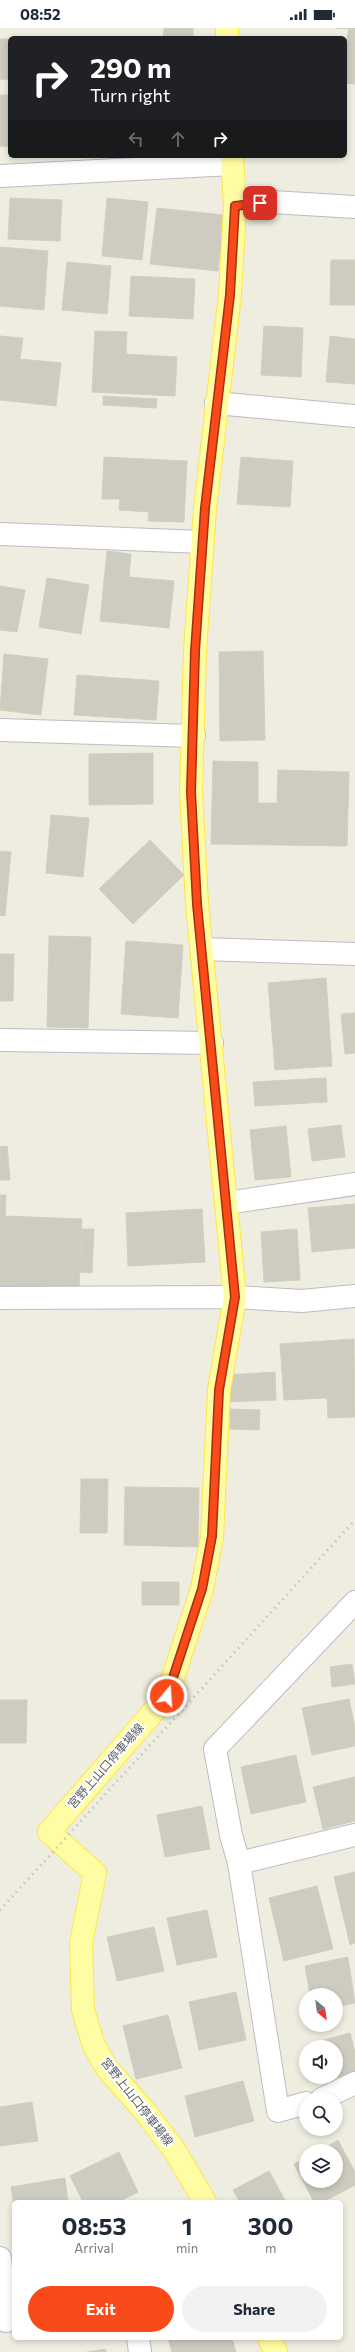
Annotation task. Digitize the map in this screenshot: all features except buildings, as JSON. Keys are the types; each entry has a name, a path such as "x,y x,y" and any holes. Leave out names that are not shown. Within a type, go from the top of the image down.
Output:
{"main road":[{"name":"宮野上山口停車場線","path":"204,2200 175,2150 147,2114 106,2067 93,2043 83,2010 81,1943 95,1873 49,1832 167,1696 202,1589 212,1536 219,1390 235,1297 212,1043 197,904 191,792 194,736 195,651 202,542 216,403 230,295 235,206 232,160"},
{"path":"270,2340 276,2352"}],"street":[{"path":"0,176 232,160"},
{"path":"235,206 272,202 355,207"},
{"path":"216,403 355,416"},
{"path":"0,534 202,542"},
{"path":"0,730 194,736"},
{"path":"202,949 355,954"},
{"path":"0,1040 212,1043"},
{"path":"227,1203 355,1184"},
{"path":"0,1298 235,1297 302,1301 355,1296"},
{"path":"299,2105 278,2111 239,1863 231,1835 215,1749 351,1614"},
{"path":"239,1863 355,1835"},
{"path":"336,2092 355,2083"},
{"path":"0,2258 7,2321"},
{"path":"138,2340 140,2352"}],"railway":[{"path":"0,1910 355,1520"}],"route":[{"path":"167,1696 202,1589 212,1536 219,1390 235,1297 197,904 191,792 195,720 195,651 205,508 230,295 235,206 260,203"}]}
